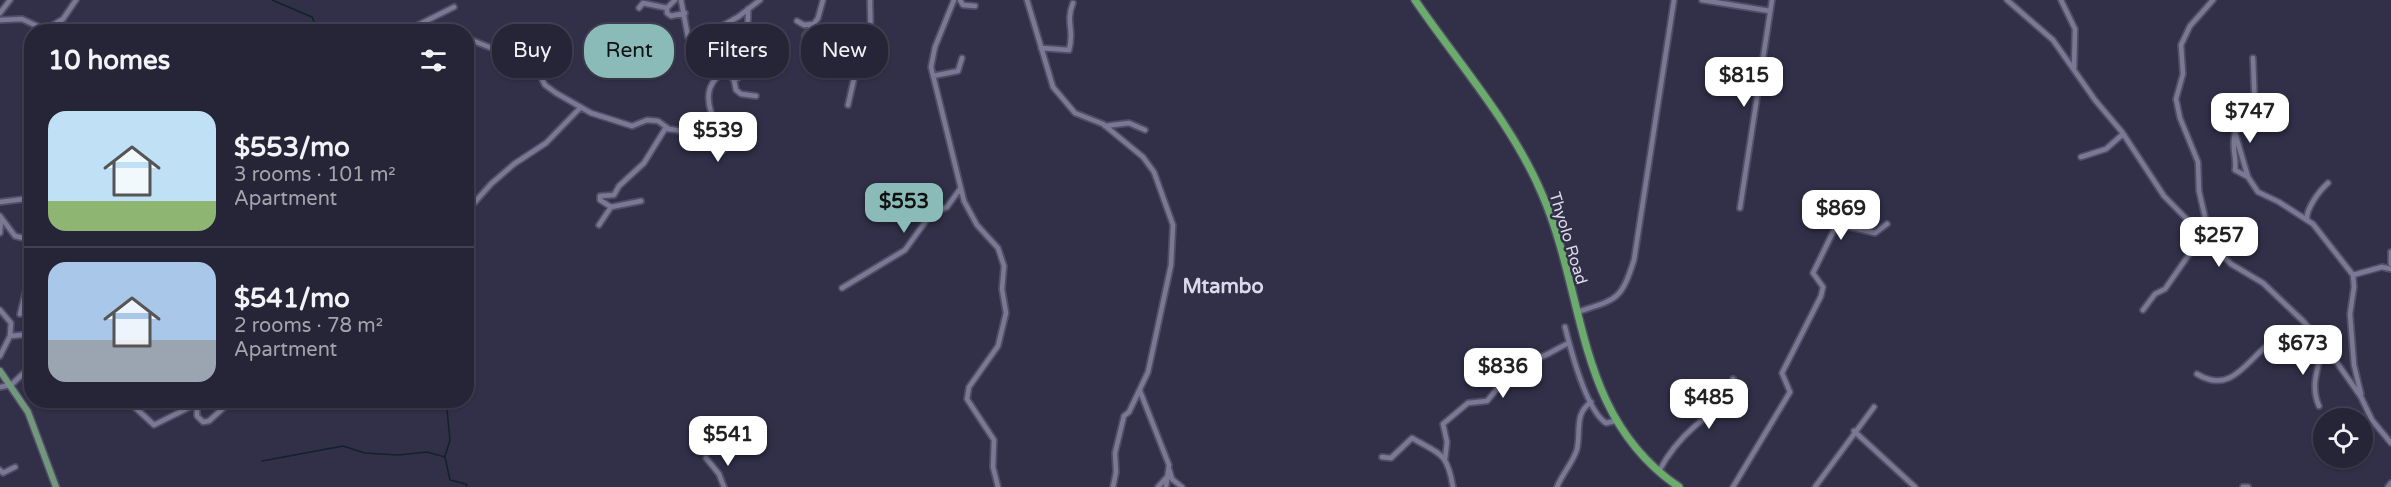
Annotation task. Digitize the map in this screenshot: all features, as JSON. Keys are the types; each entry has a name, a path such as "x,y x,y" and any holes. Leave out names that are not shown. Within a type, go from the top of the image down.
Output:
{"highway":[{"name":"Thyolo Road","path":"1415,0 1503,124 1533,175 1549,212 1596,381 1615,422 1638,452 1677,487"}],"main road":[{"path":"0,371 24,408"},
{"path":"24,408 32,422 56,487"}],"street":[{"path":"0,13 10,0"},
{"path":"57,24 76,0"},
{"path":"667,8 675,0"},
{"path":"681,0 686,24"},
{"path":"745,0 749,7 743,46 744,64 738,78 734,80 736,90 741,94 756,96"},
{"path":"725,24 760,0"},
{"path":"813,24 820,13 823,0"},
{"path":"848,105 856,70 854,58 867,43 872,25 870,0"},
{"path":"954,0 935,47 931,67 960,189 970,214 998,248 1004,266 1002,286 1006,313 998,346 969,387 967,399 994,440 992,455 998,487"},
{"path":"960,0 963,5 975,6"},
{"path":"1027,0 1056,90 1076,112 1106,126 1149,164 1173,225 1171,265 1148,372 1129,412 1124,416 1115,453 1116,472 1113,487"},
{"path":"1577,312 1617,298 1624,288 1634,260 1674,0"},
{"path":"1702,0 1770,11"},
{"path":"1740,208 1772,0"},
{"path":"2007,0 2045,32 2123,134 2158,189 2231,264 2271,289 2323,344 2361,397 2372,420 2391,442"},
{"path":"2061,0 2075,28 2074,70"},
{"path":"2206,240 2208,230 2199,191 2198,162 2193,144 2180,118 2176,99 2183,74 2181,45 2190,26 2213,0"},
{"path":"639,8 644,3 667,8"},
{"path":"1041,48 1069,50 1072,38 1067,17 1073,3"},
{"path":"420,24 454,7"},
{"path":"667,8 667,13 671,16 685,14"},
{"path":"0,20 22,19 33,24"},
{"path":"797,21 802,24"},
{"path":"474,41 507,54 541,77 545,85 556,93 581,107 632,126 647,120 658,121 669,129 681,130 708,148 721,152 727,147 713,121 708,94 712,83 717,78"},
{"path":"933,76 957,71 962,58"},
{"path":"2248,177 2235,170 2237,162 2232,144 2235,133 2249,108 2255,110 2253,58"},
{"path":"474,203 514,164 546,143 581,107"},
{"path":"1106,126 1129,123 1145,130"},
{"path":"641,201 611,207 600,200 600,196 614,195 619,186 644,163 661,133 669,129"},
{"path":"2235,133 2248,177 2258,192 2307,219 2325,237 2352,275 2354,288 2350,314 2355,367 2361,397"},
{"path":"2081,157 2106,149 2123,134"},
{"path":"2307,219 2306,215 2315,199 2328,183"},
{"path":"842,288 905,250 931,214 947,207 960,189"},
{"path":"0,202 24,199"},
{"path":"599,225 611,207"},
{"path":"0,233 1,218"},
{"path":"1,218 15,236 24,238"},
{"path":"1733,487 1790,392 1782,373 1821,296 1823,287 1813,273 1834,230 1841,225 1875,233 1887,224"},
{"path":"2143,309 2155,294 2165,289 2202,236"},
{"path":"2391,252 2391,264"},
{"path":"2352,275 2382,267 2391,268"},
{"path":"20,314 24,298"},
{"path":"0,310 11,323 10,336 0,356"},
{"path":"1565,327 1569,344 1592,402 1603,421 1609,424 1615,422"},
{"path":"2198,374 2212,381 2224,380 2244,368 2273,342 2309,328"},
{"path":"10,336 24,335"},
{"path":"1444,459 1447,442 1443,424 1458,410 1468,403 1487,401 1497,389 1499,376 1534,367 1538,358 1569,344"},
{"path":"2319,406 2314,372 2320,361 2323,344"},
{"path":"0,387 11,385 24,373"},
{"path":"1659,471 1675,446 1695,426 1713,414 1730,393 1733,379"},
{"path":"1140,391 1160,439 1172,479 1182,487"},
{"path":"1557,487 1562,472 1576,450 1580,415 1592,402"},
{"path":"1815,487 1854,431 1874,407"},
{"path":"136,408 154,425 186,408"},
{"path":"197,408 198,419 206,422 223,408"},
{"path":"1854,431 1915,487"},
{"path":"1382,457 1391,458 1412,438 1433,448 1444,459 1453,487"},
{"path":"706,458 719,474 724,487"},
{"path":"0,470 3,473 15,467"},
{"path":"1166,487 1169,469"},
{"path":"1158,487 1166,478"},
{"path":"2388,487 2391,483"},
{"path":"2243,487 2248,487"}],"waterway":[{"path":"272,0 312,17 315,24"},
{"path":"445,456 450,440 447,408"},
{"path":"262,461 343,446 365,453 398,455 427,452 445,457 450,480 466,484 467,487"}],"district":[{"name":"Mtambo","path":"1223,286"}]}
